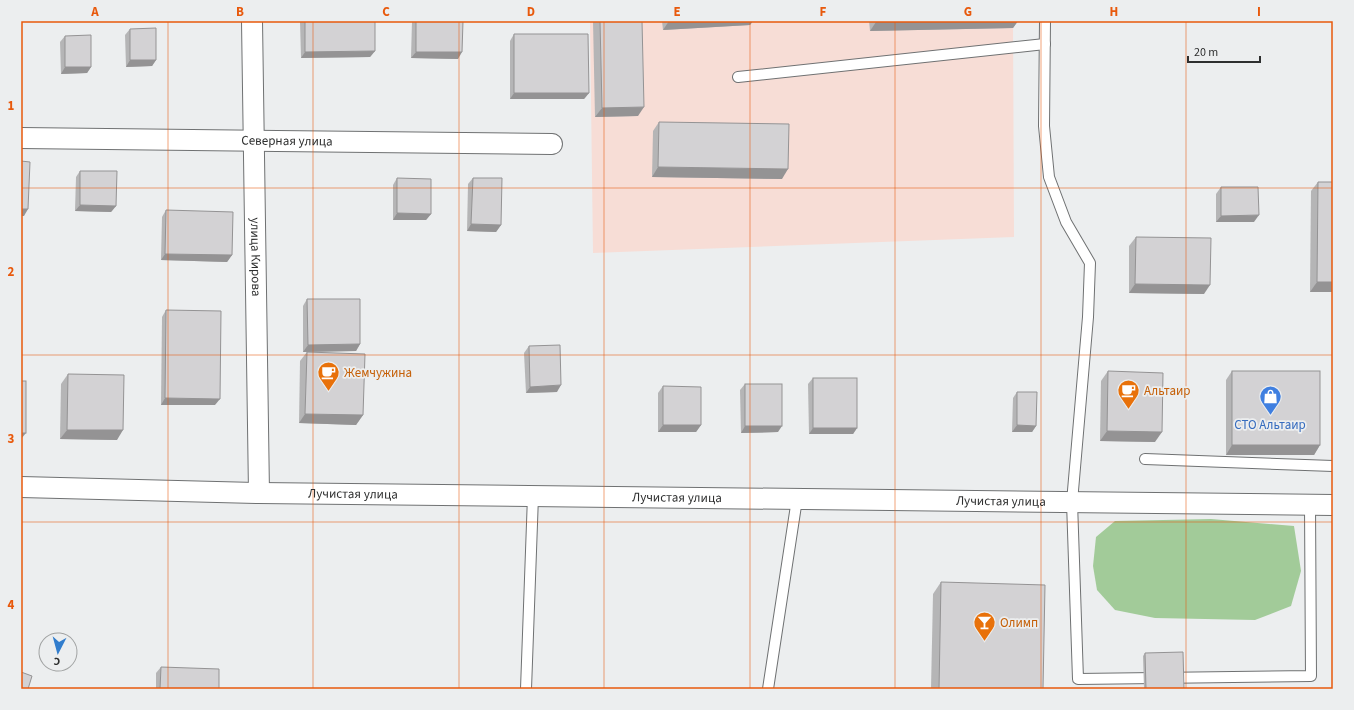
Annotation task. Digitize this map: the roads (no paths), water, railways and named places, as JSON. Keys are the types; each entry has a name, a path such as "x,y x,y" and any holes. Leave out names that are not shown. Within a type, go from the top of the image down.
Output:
{"street":[{"name":"улица Кирова","path":"252,21 259,493"},
{"name":"Северная улица","path":"21,138 552,144"},
{"name":"Лучистая улица","path":"21,487 259,493 1333,505"}],"lane":[{"path":"1046,21 1044,126 1049,177 1066,222 1090,263 1088,317 1072,502 1078,679 1311,676 1310,504"},
{"path":"738,77 1045,44"},
{"path":"1145,459 1333,466"},
{"path":"526,689 533,496"},
{"path":"768,689 797,499"}],"place":[{"name":"Жемчужина","path":"328,392"},
{"name":"Альтаир","path":"1128,410"},
{"name":"СТО Альтаир","path":"1270,416"},
{"name":"Олимп","path":"984,642"}]}
